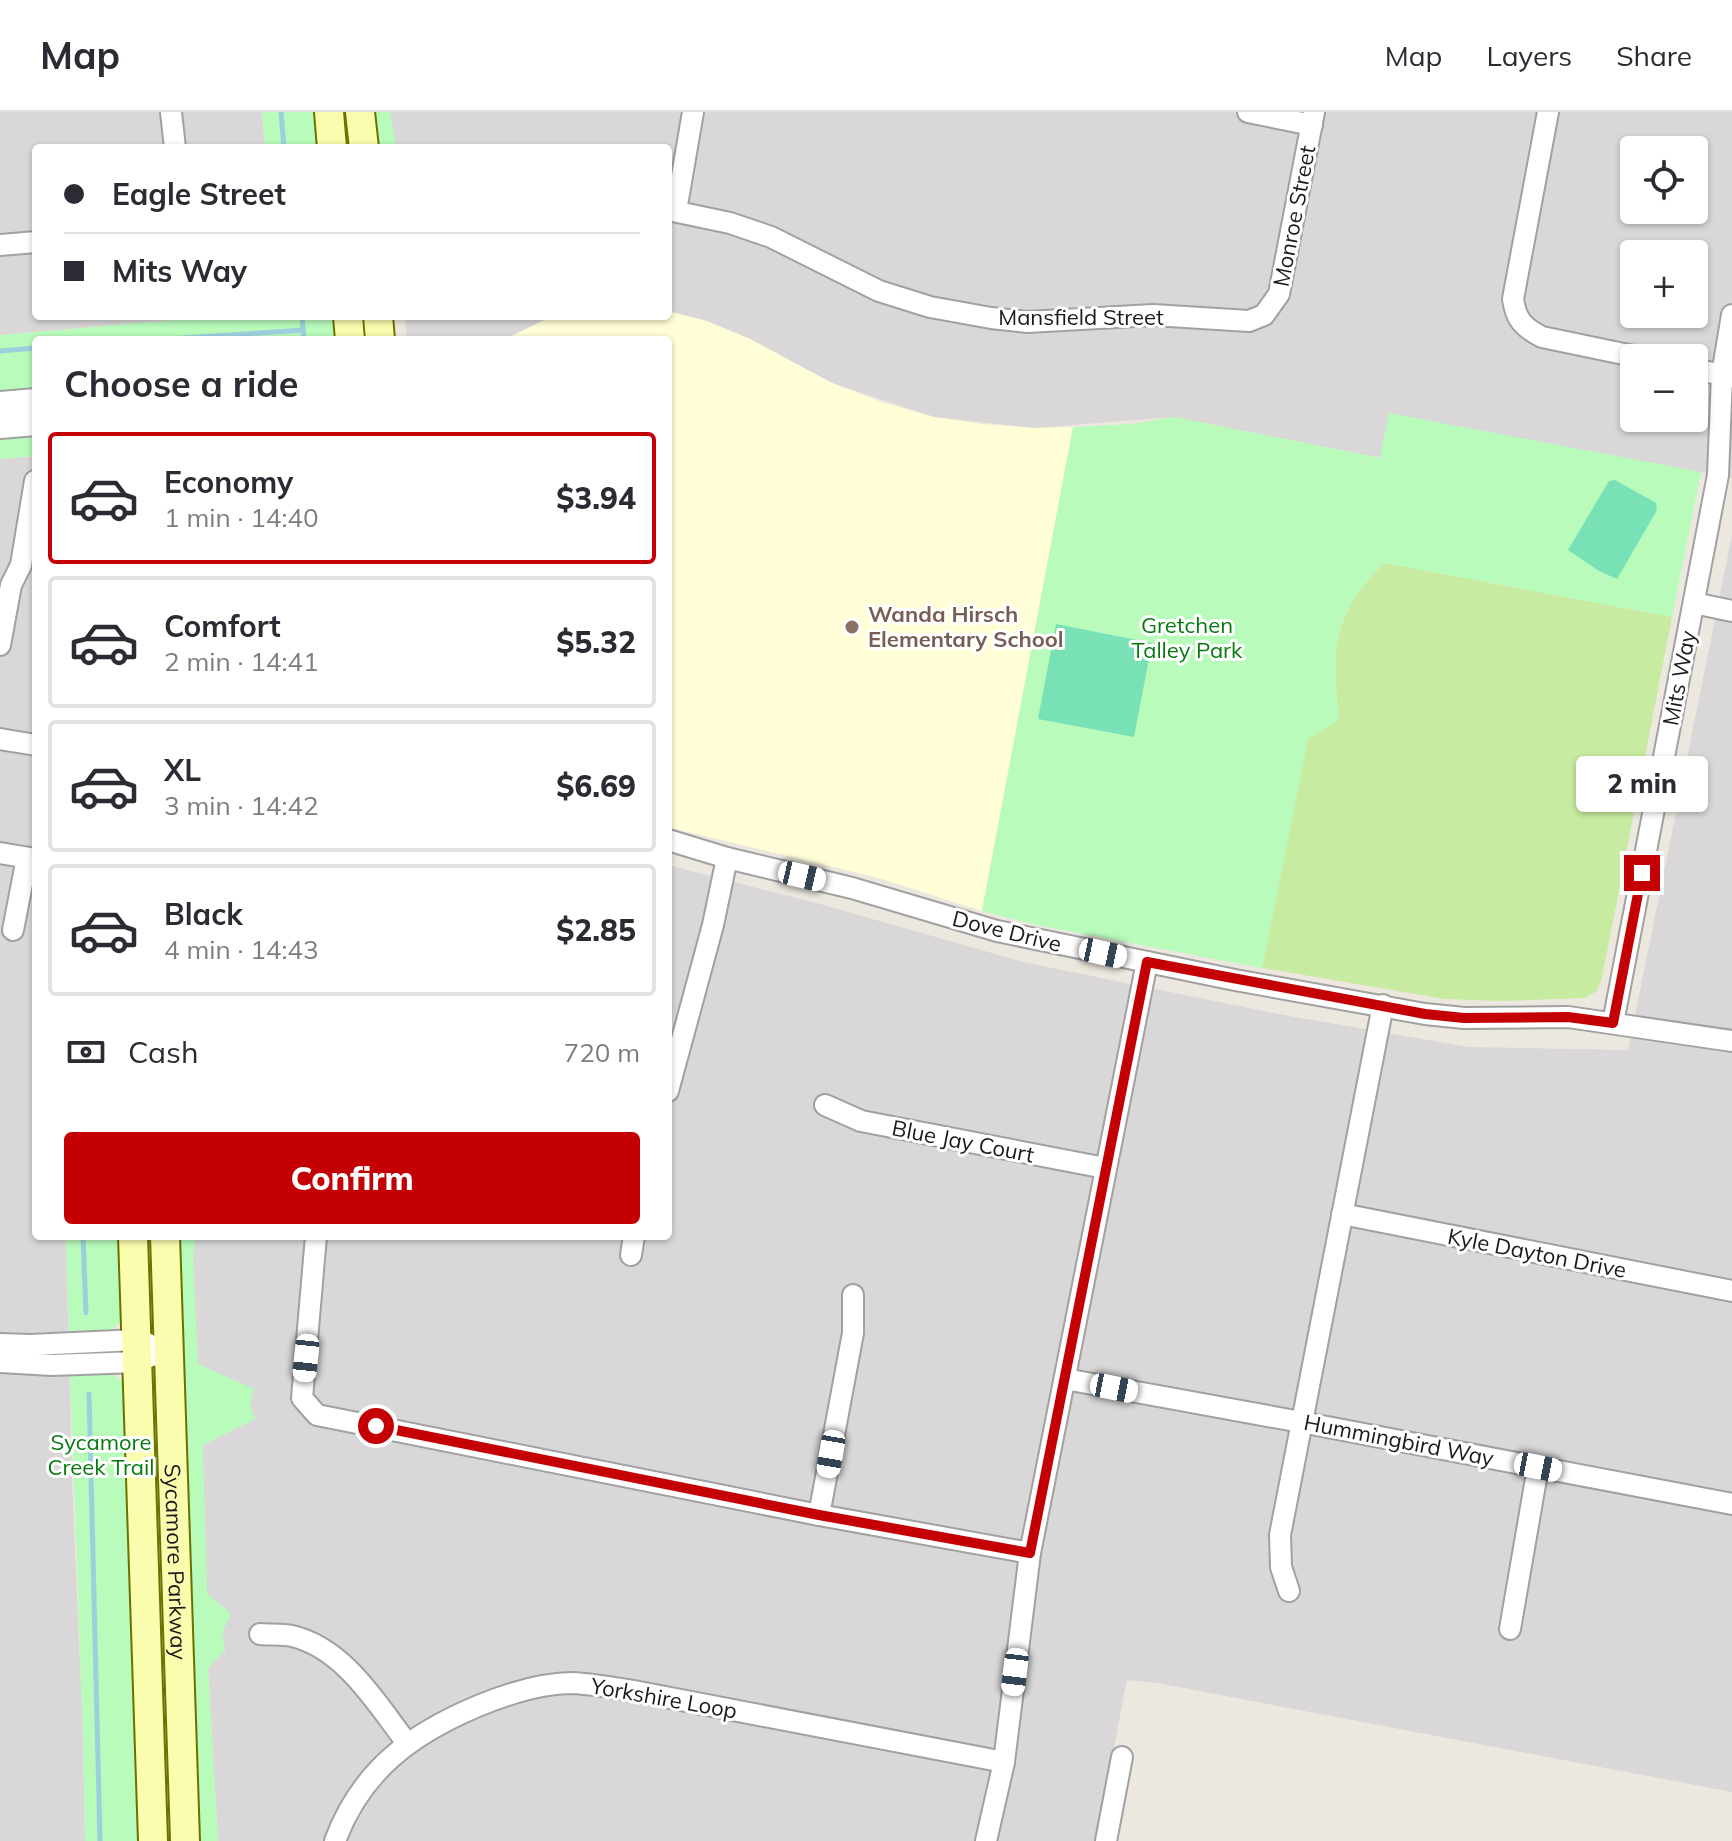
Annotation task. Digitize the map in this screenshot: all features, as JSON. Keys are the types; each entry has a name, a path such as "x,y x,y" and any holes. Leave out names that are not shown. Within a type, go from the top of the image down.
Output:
{"main road":[{"path":"329,112 332,144"},
{"path":"360,112 364,144"},
{"name":"Sycamore Parkway","path":"133,1240 153,1841"},
{"name":"Sycamore Parkway","path":"165,1240 185,1841"}],"street":[{"path":"171,112 175,144"},
{"path":"672,210 693,112"},
{"path":"1248,112 1313,118"},
{"path":"1548,112 1513,299 1516,317 1527,329 1542,337 1620,353"},
{"name":"Monroe Street","path":"1264,315 1279,294 1313,118"},
{"name":"Mansfield Street","path":"672,210 730,223 771,237 879,291 960,313 1027,322 1153,315 1249,321 1264,315"},
{"path":"0,245 32,242"},
{"name":"Mits Way","path":"1613,1023 1718,475 1732,315"},
{"path":"0,404 32,401"},
{"path":"0,426 32,423"},
{"path":"1,631 11,585 28,566 32,523"},
{"path":"1694,603 1732,611"},
{"path":"0,739 32,744"},
{"name":"Dove Drive","path":"672,841 727,858 852,888 997,931 1147,962 1464,1018 1568,1017 1732,1041"},
{"path":"0,853 31,858 13,930"},
{"path":"672,1063 713,925 727,858"},
{"path":"986,1841 1004,1762 1030,1553 1147,962"},
{"path":"1289,1591 1281,1567 1280,1535 1383,1005"},
{"name":"Blue Jay Court","path":"825,1105 861,1121 1105,1168"},
{"name":"Kyle Dayton Drive","path":"1342,1214 1732,1291"},
{"path":"316,1240 302,1398 317,1415 819,1515 1030,1553"},
{"path":"819,1515 853,1333 853,1295"},
{"path":"0,1344 137,1351"},
{"path":"0,1362 52,1365 168,1349"},
{"name":"Hummingbird Way","path":"1065,1379 1732,1504"},
{"path":"1510,1629 1538,1467"},
{"path":"260,1634 291,1636 311,1643 331,1656 359,1681 407,1743"},
{"name":"Yorkshire Loop","path":"335,1841 360,1793 392,1755 407,1743 440,1722 499,1697 542,1686 573,1683 634,1691 1004,1762"},
{"path":"1106,1841 1122,1757"}],"shaded area":[{"path":"0,112 262,112 265,144 32,144 32,320 175,320 0,335"},
{"path":"387,112 1732,112 1732,478 1390,414 1381,458 1174,417 1034,428 934,417 832,383 748,338 672,312 672,144 390,144"},
{"name":"Wanda Hirsch Elementary School","path":"672,312 707,321 748,338 832,383 881,402 934,417 983,424 1073,427 982,911 879,878 672,828 672,336 512,336 545,320 672,320"},
{"path":"405,320 544,320 510,336 407,336"},
{"path":"32,456 32,1240 66,1240 85,1841 0,1841 0,459"},
{"path":"1732,535 1732,1792 1157,1683 1127,1680 1096,1841 218,1841 208,1668 225,1651 222,1633 225,1622 207,1593 191,1310 192,1240 672,1240 672,866 820,904 1023,962 1278,1014 1469,1047 1628,1050"}],"green space":[{"path":"262,112 319,112 322,144 265,144"},
{"path":"372,112 390,112 395,144 375,144"},
{"path":"175,320 336,320 338,336 32,336 32,389 0,392 0,335"},
{"name":"Gretchen Talley Park","path":"1389,413 1701,472 1672,617 1385,563 1354,598 1339,634 1335,674 1339,720 1308,739 1262,968 1036,925 982,911 1073,427 1132,424 1174,417 1380,458"},
{"path":"32,436 32,456 0,459 0,439"},
{"path":"1615,480 1656,503 1657,510 1617,579 1568,550 1609,481"},
{"path":"1385,563 1672,617 1602,978 1597,991 1585,998 1502,1001 1445,999 1262,968 1308,738 1339,720 1335,674 1339,634 1354,599"},
{"path":"1056,624 1152,643 1134,737 1038,719"},
{"path":"66,1240 123,1240 124,1315 120,1322 108,1331 69,1334"},
{"path":"175,1240 195,1240 193,1255 198,1364 254,1389 250,1404 255,1419 203,1445 207,1593 231,1614 222,1633 225,1650 208,1668 218,1841 196,1841"},
{"name":"Sycamore Creek Trail","path":"111,1373 124,1383 143,1841 85,1841 70,1374"}],"waterway":[{"path":"281,112 284,144"},
{"path":"302,320 304,336"},
{"path":"213,336 303,330"},
{"path":"0,351 32,348"},
{"path":"83,1240 86,1313"},
{"path":"89,1394 100,1841"}],"place":[{"name":"Wanda Hirsch Elementary School","path":"852,627"}],"route":[{"path":"376,1426 819,1515 1030,1553 1147,962 1425,1014 1464,1018 1535,1015 1613,1023 1642,873"}]}
